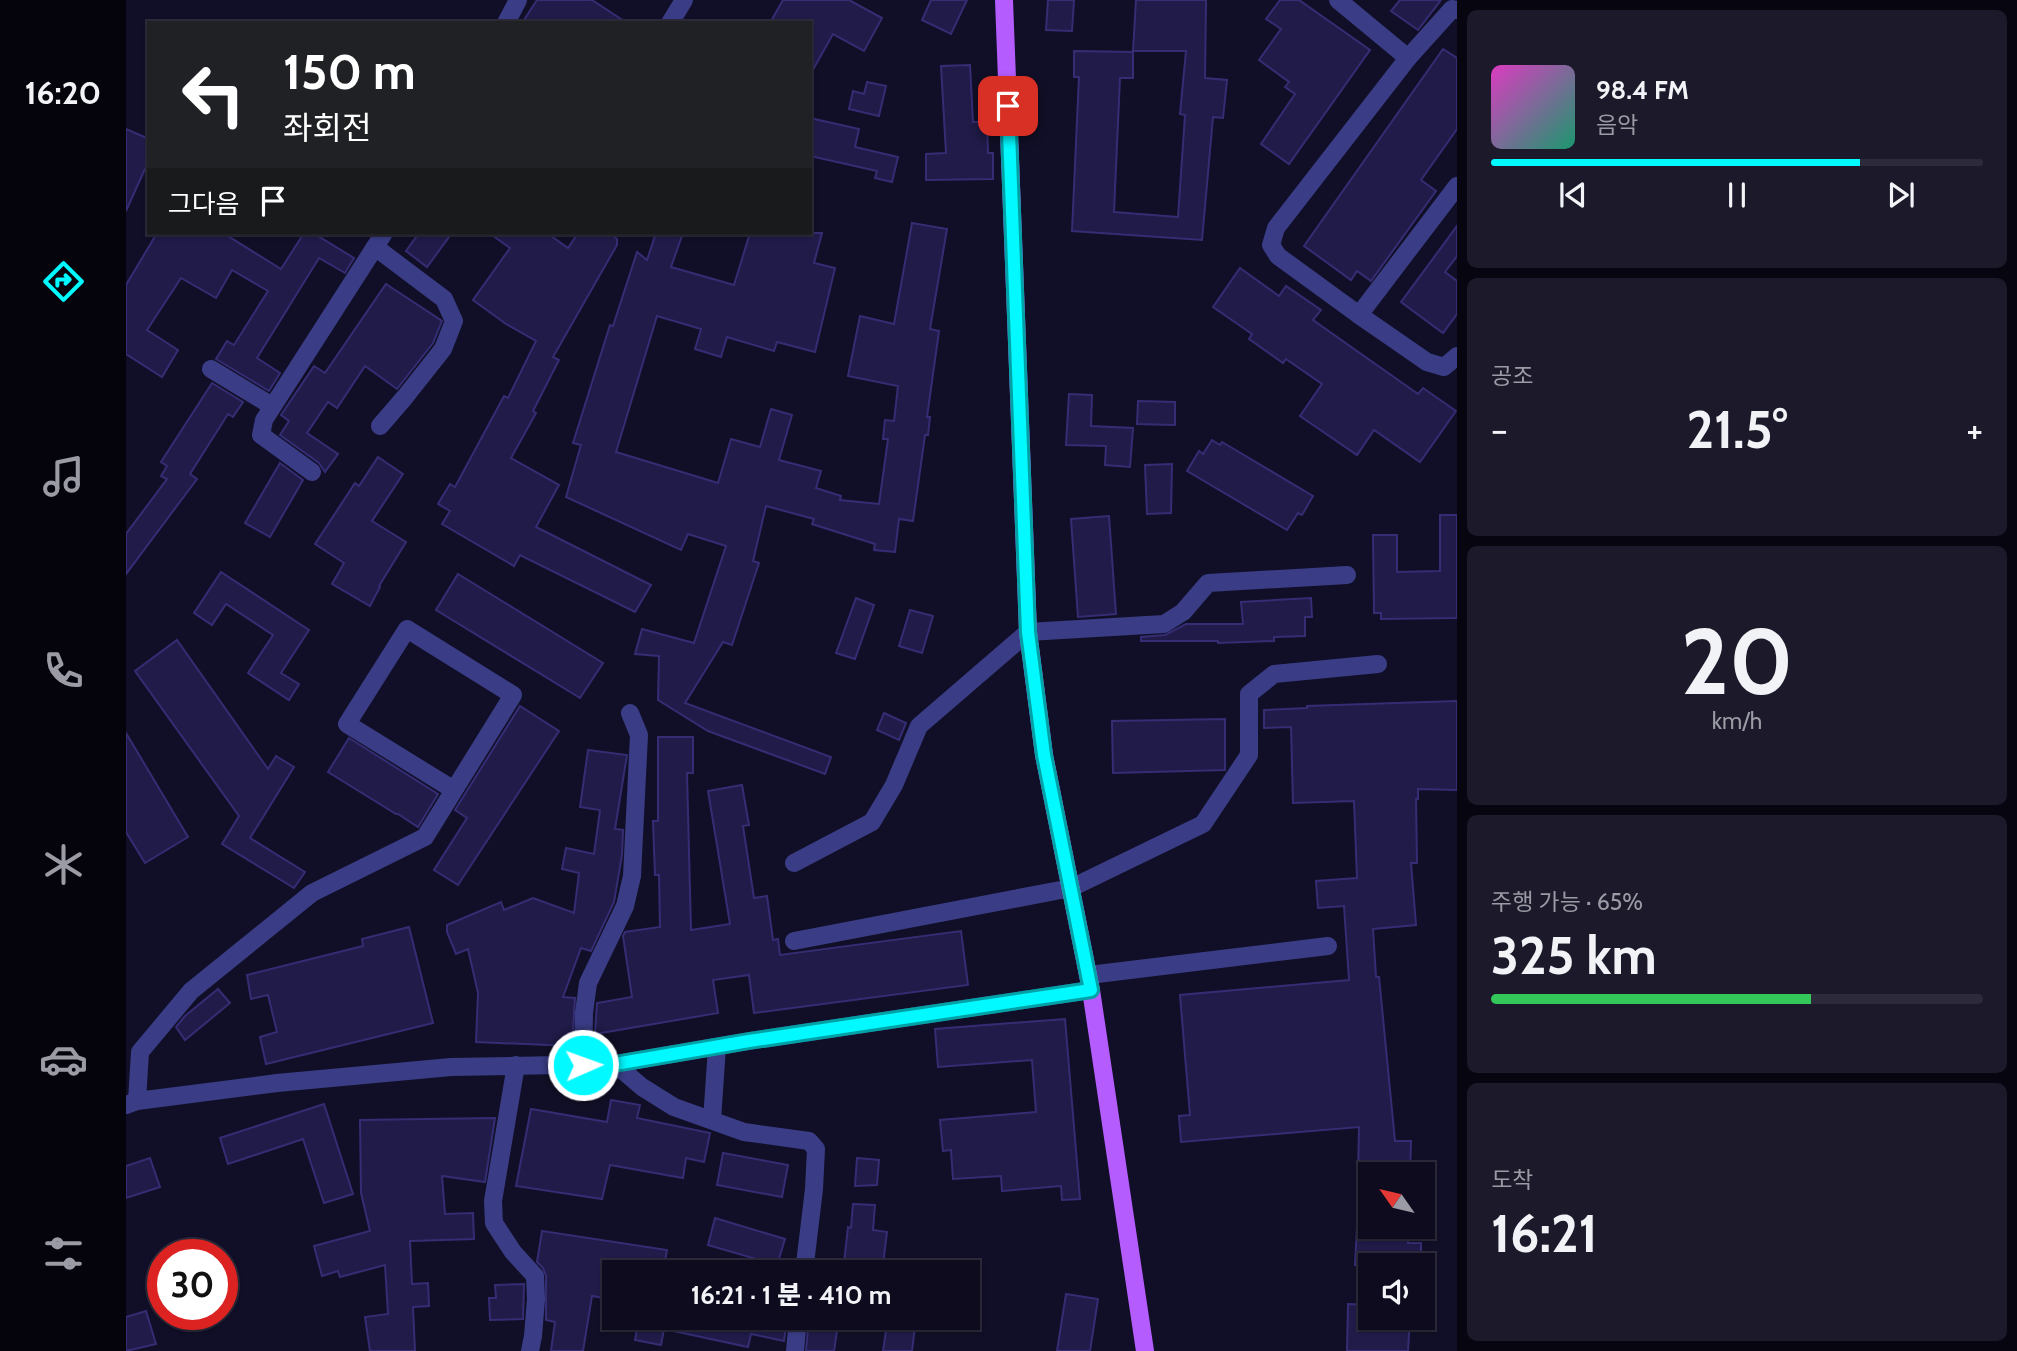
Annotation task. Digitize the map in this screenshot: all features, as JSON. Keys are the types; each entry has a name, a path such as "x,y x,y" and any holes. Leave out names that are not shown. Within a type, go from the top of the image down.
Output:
{"main road":[{"path":"1004,0 1028,632 1044,755 1090,983 1145,1351"}],"street":[{"path":"507,21 518,0"},
{"path":"671,21 684,0"},
{"path":"1338,0 1408,58"},
{"path":"1457,10 1452,9 1408,58 1276,228 1271,246 1278,256 1427,362 1444,367 1457,356"},
{"path":"1359,315 1457,186"},
{"path":"312,472 261,435 264,420 379,240 444,299 454,321 443,349 380,426"},
{"path":"211,369 272,406"},
{"path":"794,863 872,822 894,785 919,726 1028,632 1164,624 1183,612 1208,583 1347,575"},
{"path":"454,790 347,724 407,629 513,695 425,837 312,893 191,991 140,1052 132,1103 277,1083 451,1067 615,1064 1090,983 1328,946"},
{"path":"794,941 1071,888 1203,824 1249,755 1249,694 1274,674 1378,664"},
{"path":"583,1065 584,1013 588,983 625,906 632,876 639,735 630,713"},
{"path":"712,1120 717,1047"},
{"path":"615,1064 642,1087 674,1107 744,1132 809,1141 816,1149 805,1260"},
{"path":"516,1065 494,1201 494,1223 513,1252 535,1276 534,1324 530,1351"},
{"path":"794,1351 797,1330"}],"building":[{"path":"537,0 592,0 624,21 523,21"},
{"path":"783,0 849,0 882,18 864,51 833,34 812,71 812,21 771,21"},
{"path":"931,0 967,0 951,34 922,20"},
{"path":"1048,0 1074,0 1072,31 1046,30"},
{"path":"1136,0 1206,0 1205,78 1227,80 1223,118 1213,117 1202,240 1072,231 1079,77 1074,77 1074,51 1133,52 1133,78 1120,78 1114,212 1178,217 1185,115 1180,114 1186,51 1133,51"},
{"path":"1280,0 1299,0 1370,50 1289,164 1261,144 1295,94 1285,87 1289,82 1259,60 1281,29 1266,19"},
{"path":"1400,0 1441,0 1418,30 1391,11"},
{"path":"1443,49 1457,58 1457,129 1421,180 1436,191 1371,281 1357,271 1351,280 1304,246"},
{"path":"970,65 973,122 987,122 988,153 993,153 993,179 926,180 926,154 946,153 941,66"},
{"path":"867,82 886,86 879,116 849,109 853,91 864,94"},
{"path":"812,118 859,129 855,147 898,157 892,182 875,178 877,171 812,156"},
{"path":"126,129 147,138 147,164 126,211"},
{"path":"912,223 947,229 930,329 939,331 927,417 930,417 928,435 925,435 913,521 899,519 895,552 874,550 875,544 812,524 814,519 766,506 753,561 759,563 732,645 723,642 685,703 831,757 825,774 708,731 658,700 659,656 635,654 642,629 694,643 726,546 688,534 681,550 566,497 581,445 573,443 610,325 613,326 637,252 647,260 655,235 682,235 671,267 734,285 749,235 822,233 814,263 835,268 815,352 777,342 774,351 727,337 721,357 695,349 701,329 657,316 616,452 718,483 731,439 760,447 771,409 792,415 779,460 821,471 816,488 841,496 840,500 879,504 888,439 883,439 885,420 894,421 898,386 848,376 860,316 894,324"},
{"path":"1457,226 1457,256 1445,272 1457,281 1457,314 1443,333 1401,302"},
{"path":"156,235 226,235 281,269 303,235 316,235 354,258 345,273 319,258 257,358 280,373 269,391 216,359 227,341 234,345 268,291 232,270 216,298 181,278 147,330 178,350 162,377 126,354 126,285"},
{"path":"418,235 451,235 427,267 406,251"},
{"path":"492,235 550,235 568,248 577,235 612,235 617,239 617,245 553,357 559,360 533,411 536,413 511,458 559,485 536,527 651,585 635,612 520,555 514,566 442,524 450,511 438,504 450,484 455,487 504,396 508,398 536,341 506,324 473,300 510,248"},
{"path":"1240,268 1279,296 1286,286 1321,310 1313,320 1418,394 1423,388 1456,411 1420,462 1374,430 1357,455 1300,416 1322,384 1286,359 1283,363 1249,339 1252,334 1213,307"},
{"path":"386,284 442,321 433,343 397,389 365,366 337,408 328,402 307,433 338,454 325,472 319,463 280,435 289,421 281,415 314,366 325,373"},
{"path":"212,383 243,402 233,417 228,414 190,474 197,479 126,574 126,534 167,479 161,476 167,466 161,462"},
{"path":"1069,394 1092,395 1091,426 1133,428 1130,467 1105,465 1106,446 1066,445"},
{"path":"1138,401 1175,402 1175,425 1137,424"},
{"path":"1212,440 1220,445 1222,442 1313,496 1302,515 1298,513 1287,530 1187,471 1199,451 1203,454"},
{"path":"378,457 403,474 372,521 406,542 370,606 332,584 344,563 315,544 355,483 359,486"},
{"path":"280,463 303,480 270,537 245,523"},
{"path":"1172,464 1171,513 1147,514 1145,465"},
{"path":"1440,515 1457,515 1457,618 1381,619 1381,613 1374,613 1373,535 1397,535 1397,572 1440,571"},
{"path":"1109,516 1116,614 1078,617 1071,519"},
{"path":"221,572 309,630 281,673 299,684 289,700 248,673 273,635 226,604 212,625 194,613"},
{"path":"458,574 603,663 580,698 436,610"},
{"path":"856,598 874,605 855,659 836,653"},
{"path":"1311,598 1312,617 1305,617 1305,636 1274,637 1274,641 1218,643 1141,641 1141,637 1165,635 1186,624 1243,624 1241,602"},
{"path":"910,610 933,616 922,653 899,646"},
{"path":"177,640 268,769 276,756 294,767 250,838 305,872 294,888 222,844 239,816 135,671"},
{"path":"1457,701 1457,790 1418,789 1416,799 1417,863 1411,863 1416,925 1373,929 1395,1141 1411,1141 1410,1162 1358,1162 1359,1127 1181,1142 1179,1116 1190,1115 1180,995 1349,980 1344,906 1318,908 1316,881 1357,878 1354,801 1293,803 1291,727 1264,728 1264,710"},
{"path":"520,706 559,731 458,885 434,870 467,818 455,810"},
{"path":"884,713 906,723 899,740 877,730"},
{"path":"1225,719 1225,770 1113,773 1112,721"},
{"path":"126,733 188,837 145,863 126,832"},
{"path":"658,737 693,737 693,773 687,773 691,930 730,924 708,791 742,785 749,825 743,826 754,898 767,896 773,940 778,939 780,955 961,931 968,985 754,1013 749,975 713,980 718,1013 595,1034 597,1003 632,997 623,936 625,932 660,927 659,875 655,875 653,821 658,821"},
{"path":"349,738 438,794 418,827 328,772"},
{"path":"588,750 627,755 615,829 623,830 622,855 614,902 591,951 581,948 563,997 575,998 572,1046 476,1042 478,993 468,949 456,954 447,925 501,902 504,910 533,898 574,913 579,873 562,869 566,848 594,854 600,810 580,807"},
{"path":"409,927 433,1023 266,1064 260,1037 277,1032 268,995 251,999 247,975 363,946 362,939"},
{"path":"218,989 230,1003 185,1040 176,1027 185,1016"},
{"path":"1065,1019 1080,1199 1062,1200 1061,1186 1002,1191 1001,1176 953,1179 951,1150 943,1151 940,1120 1036,1112 1032,1060 938,1067 935,1029"},
{"path":"611,1100 640,1105 637,1118 710,1133 704,1162 686,1158 683,1178 610,1165 602,1199 516,1186 531,1109 607,1122"},
{"path":"324,1104 353,1194 324,1203 303,1139 228,1164 220,1138"},
{"path":"495,1118 485,1182 442,1176 445,1214 473,1213 474,1239 410,1241 412,1284 428,1283 429,1306 413,1307 415,1351 370,1351 365,1317 388,1314 385,1265 340,1277 338,1271 322,1276 314,1246 370,1231 361,1193 360,1120"},
{"path":"723,1153 788,1165 782,1197 717,1185"},
{"path":"150,1158 160,1187 126,1198 126,1166"},
{"path":"857,1158 879,1160 877,1185 855,1186"},
{"path":"853,1204 875,1205 873,1230 887,1232 884,1260 844,1260 848,1227 851,1228"},
{"path":"715,1218 785,1239 779,1260 760,1260 708,1245"},
{"path":"1357,1227 1358,1239 1408,1239 1408,1243 1421,1243 1421,1253 1358,1253 1358,1265 1355,1265"},
{"path":"542,1231 667,1250 665,1260 602,1260 602,1298 592,1296 583,1351 551,1351 555,1322 546,1320 546,1276 537,1262"},
{"path":"524,1284 523,1319 490,1320 489,1298 496,1298 495,1285"},
{"path":"1066,1294 1098,1299 1090,1351 1057,1351"},
{"path":"1348,1304 1358,1304 1358,1330 1409,1330 1408,1351 1347,1351"},
{"path":"146,1311 147,1330 152,1330 156,1344 126,1351 126,1317"},
{"path":"637,1330 664,1330 661,1345 635,1340"},
{"path":"669,1330 785,1330 784,1341 751,1334 748,1347"},
{"path":"808,1330 837,1330 834,1351 806,1351"},
{"path":"886,1330 915,1330 912,1351 883,1351"}],"route":[{"path":"583,1065 615,1064 749,1041 1091,990 1044,755 1028,632 1008,106"}]}
